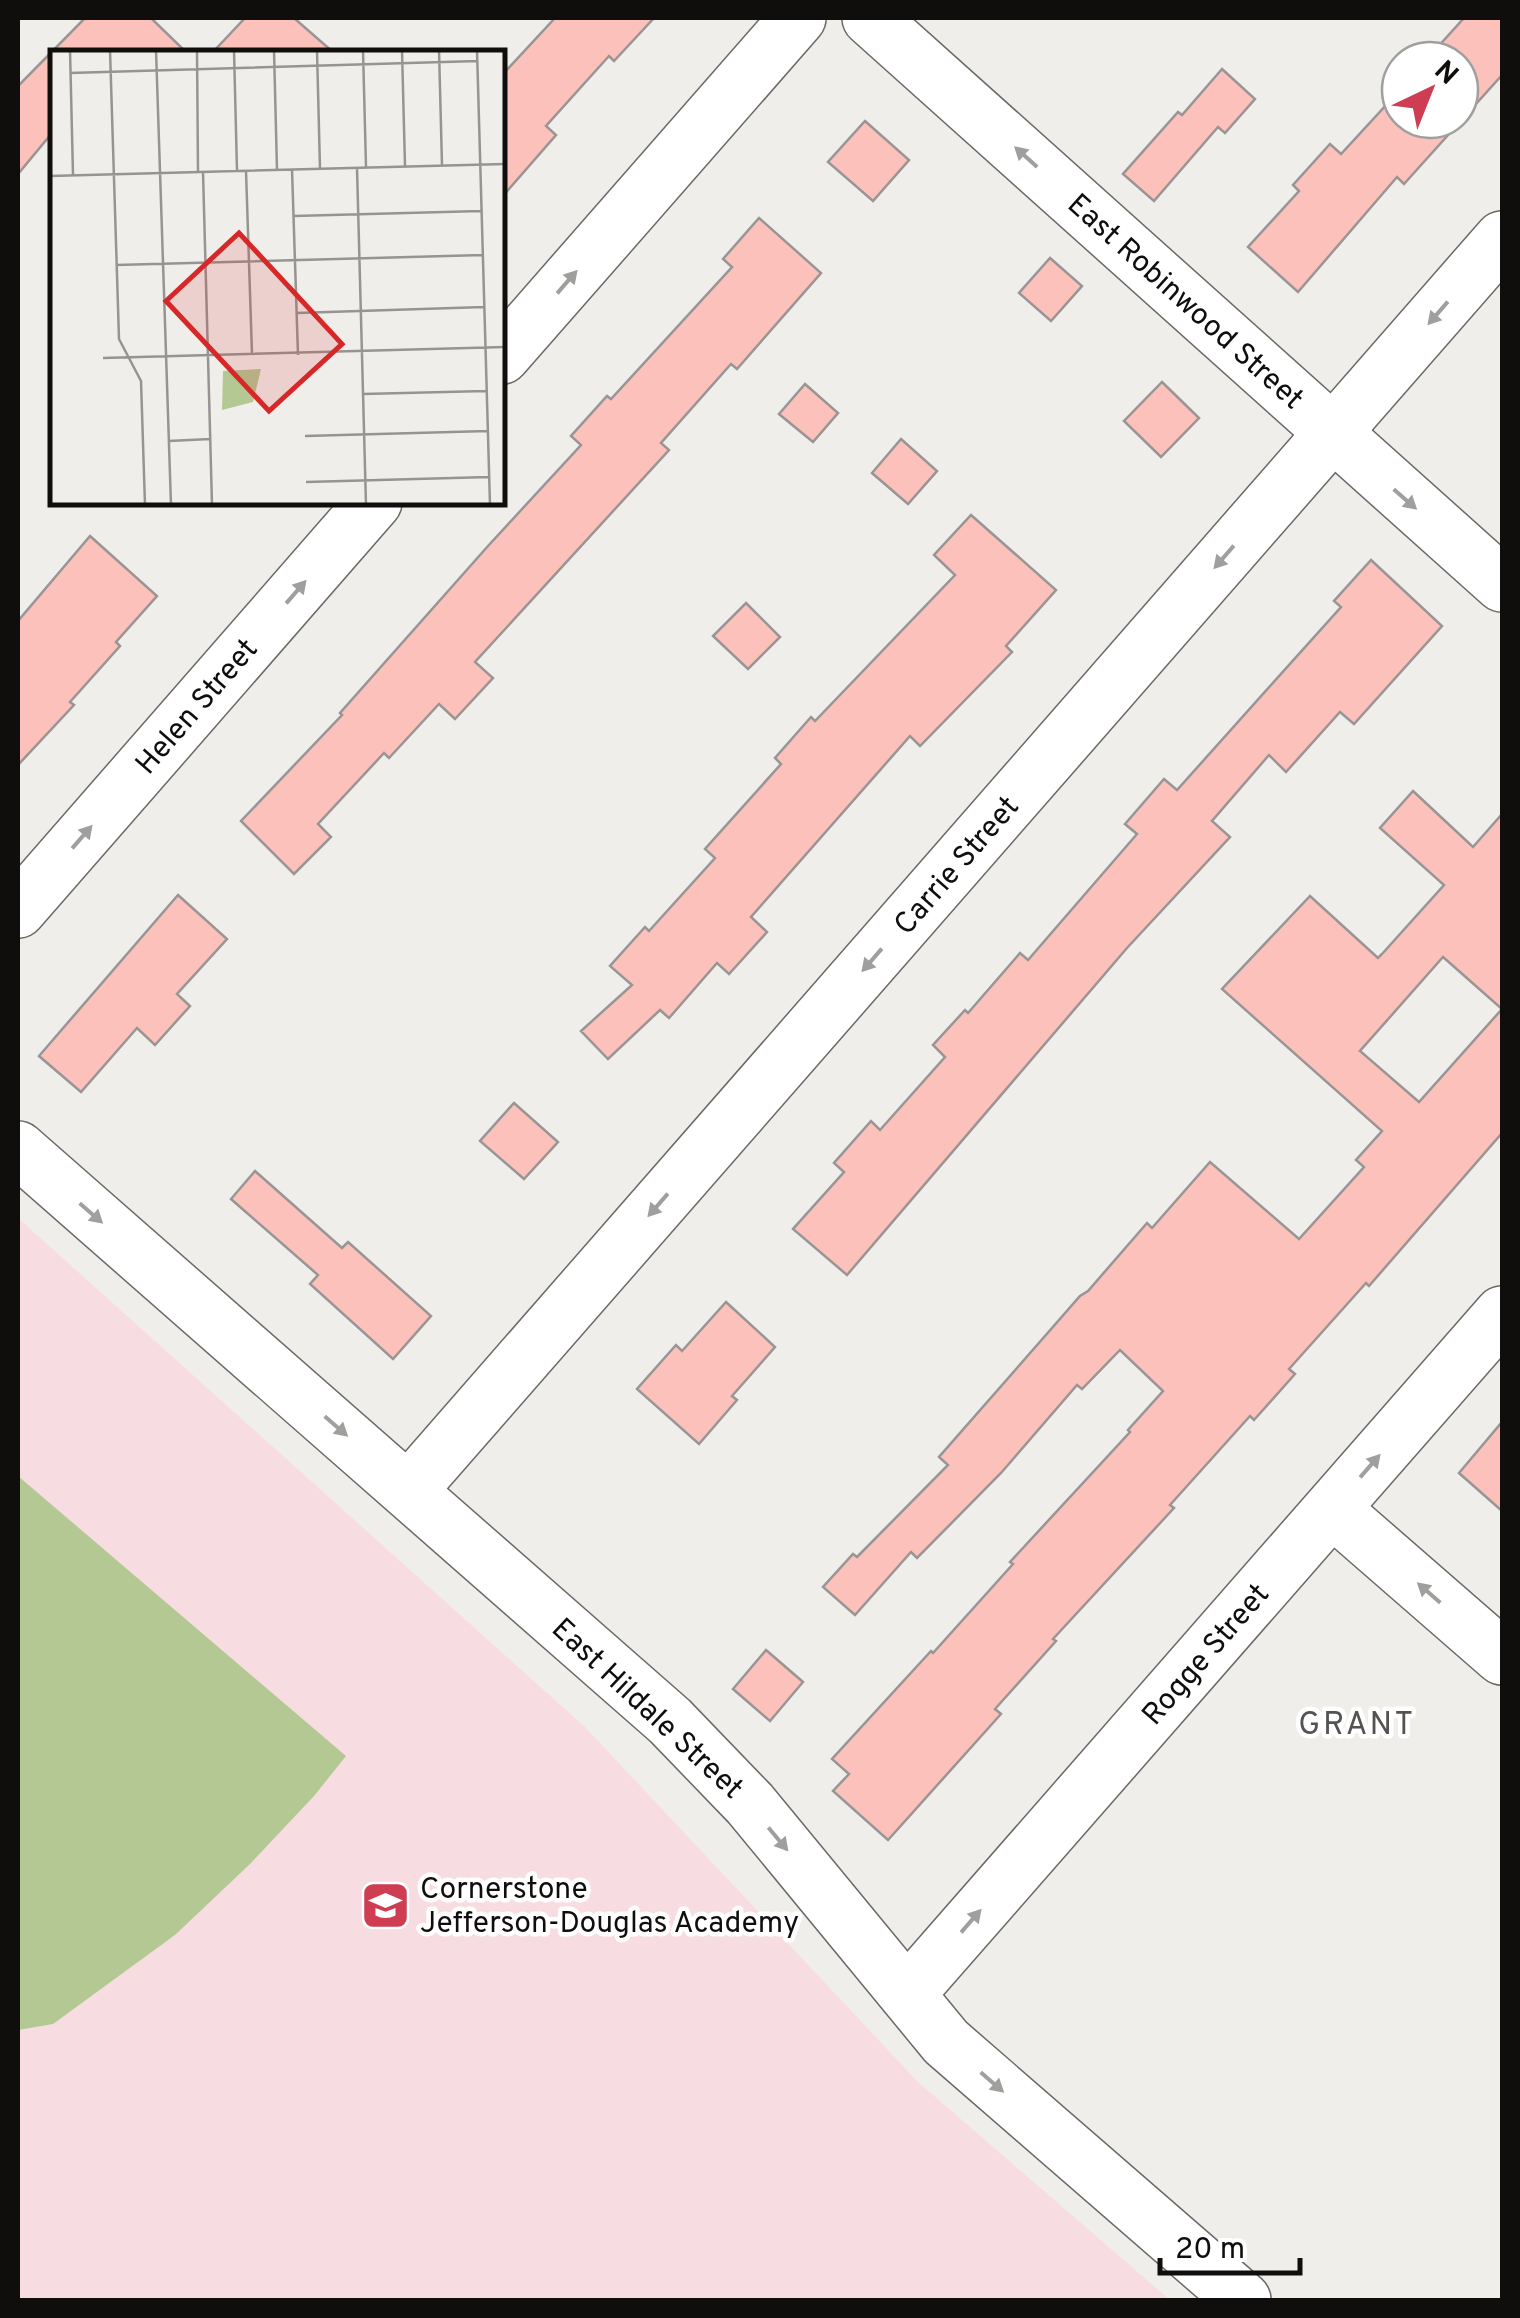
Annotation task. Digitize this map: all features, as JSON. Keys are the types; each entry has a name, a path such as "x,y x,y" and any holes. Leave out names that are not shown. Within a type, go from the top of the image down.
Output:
{"street":[{"path":"505,353 798,18"},
{"name":"East Robinwood Street","path":"870,18 1502,584"},
{"name":"Carrie Street","path":"409,1490 1502,239"},
{"name":"Helen Street","path":"18,910 371,505"},
{"name":"East Hildale Street","path":"18,1149 670,1721 750,1804 946,2042 1243,2300"},
{"name":"Rogge Street","path":"907,1994 1502,1314"},
{"path":"1332,1509 1502,1657"}],"shaded area":[{"name":"Cornerstone Jefferson-Douglas Academy","path":"18,1218 585,1727 918,2082 1170,2300 18,2300"}],"green space":[{"path":"18,1476 346,1756 250,1864 175,1935 53,2024 18,2030"}],"building":[{"path":"85,18 151,18 184,50 53,50"},
{"path":"245,18 294,18 331,50 215,50"},
{"path":"555,18 654,18 614,61 609,56 546,126 556,135 505,194 505,72"},
{"path":"1464,18 1502,18 1502,75 1480,99 1480,40 1444,40"},
{"path":"50,54 50,135 18,174 18,86"},
{"path":"1222,69 1255,99 1225,133 1218,127 1154,201 1123,174"},
{"path":"1380,112 1380,140 1444,140 1404,184 1397,177 1298,292 1248,247 1299,191 1293,185 1330,144 1341,154"},
{"path":"865,121 909,160 873,201 828,162"},
{"path":"759,218 821,273 737,369 731,364 661,443 669,450 475,662 493,678 455,719 439,704 389,758 384,753 318,824 331,837 294,874 241,821 342,715 581,445 571,436 607,396 611,399 732,267 723,259"},
{"path":"1050,258 1082,286 1051,321 1019,293"},
{"path":"1162,382 1199,418 1161,457 1124,421"},
{"path":"805,384 838,413 813,442 779,414"},
{"path":"901,439 937,471 908,504 872,473"},
{"path":"971,515 1056,590 1006,646 1012,652 920,746 910,736 751,917 767,932 729,974 717,963 669,1018 660,1010 608,1059 581,1031 632,985 610,966 645,927 649,931 715,858 705,849 781,764 775,758 811,717 815,721 955,575 934,555"},
{"path":"90,536 157,596 116,642 120,646 70,702 74,705 18,765 18,621"},
{"path":"1371,560 1442,626 1354,724 1340,712 1286,772 1269,755 1212,821 1230,837 1127,948 847,1275 793,1229 844,1172 834,1163 871,1121 880,1130 945,1057 933,1045 965,1010 968,1013 1020,953 1028,960 1137,834 1125,824 1164,779 1177,790 1341,607 1334,601"},
{"path":"746,603 780,637 748,669 713,636"},
{"path":"1413,791 1473,847 1502,814 1502,1009 1502,1133 1369,1286 1366,1283 1289,1369 1295,1374 1254,1420 1250,1416 1170,1505 1174,1508 1053,1639 1056,1641 995,1709 1001,1714 888,1840 833,1791 849,1774 832,1759 933,1653 1163,1391 1120,1350 1082,1389 1077,1385 1001,1473 917,1558 911,1552 855,1615 823,1587 948,1465 939,1457 1147,1223 1152,1228 1210,1162 1299,1239 1364,1167 1356,1160 1382,1131 1222,989 1310,896 1378,958 1382,954 1444,885 1380,828","holes":["1443,957 1502,1009 1419,1102 1360,1051"]},
{"path":"178,895 227,939 177,994 190,1006 155,1045 137,1028 81,1092 39,1056"},
{"path":"514,1103 558,1142 524,1179 480,1141"},
{"path":"255,1171 342,1248 348,1242 431,1316 393,1359 310,1284 318,1275 231,1199"},
{"path":"726,1302 775,1347 732,1396 737,1400 699,1444 637,1389 676,1345 682,1351"},
{"path":"1502,1422 1502,1511 1459,1473"},
{"path":"766,1650 803,1682 770,1721 733,1689"}],"place":[{"name":"Cornerstone Jefferson-Douglas Academy","path":"385,1905"}],"district":[{"name":"GRANT","path":"1357,1723"}]}
